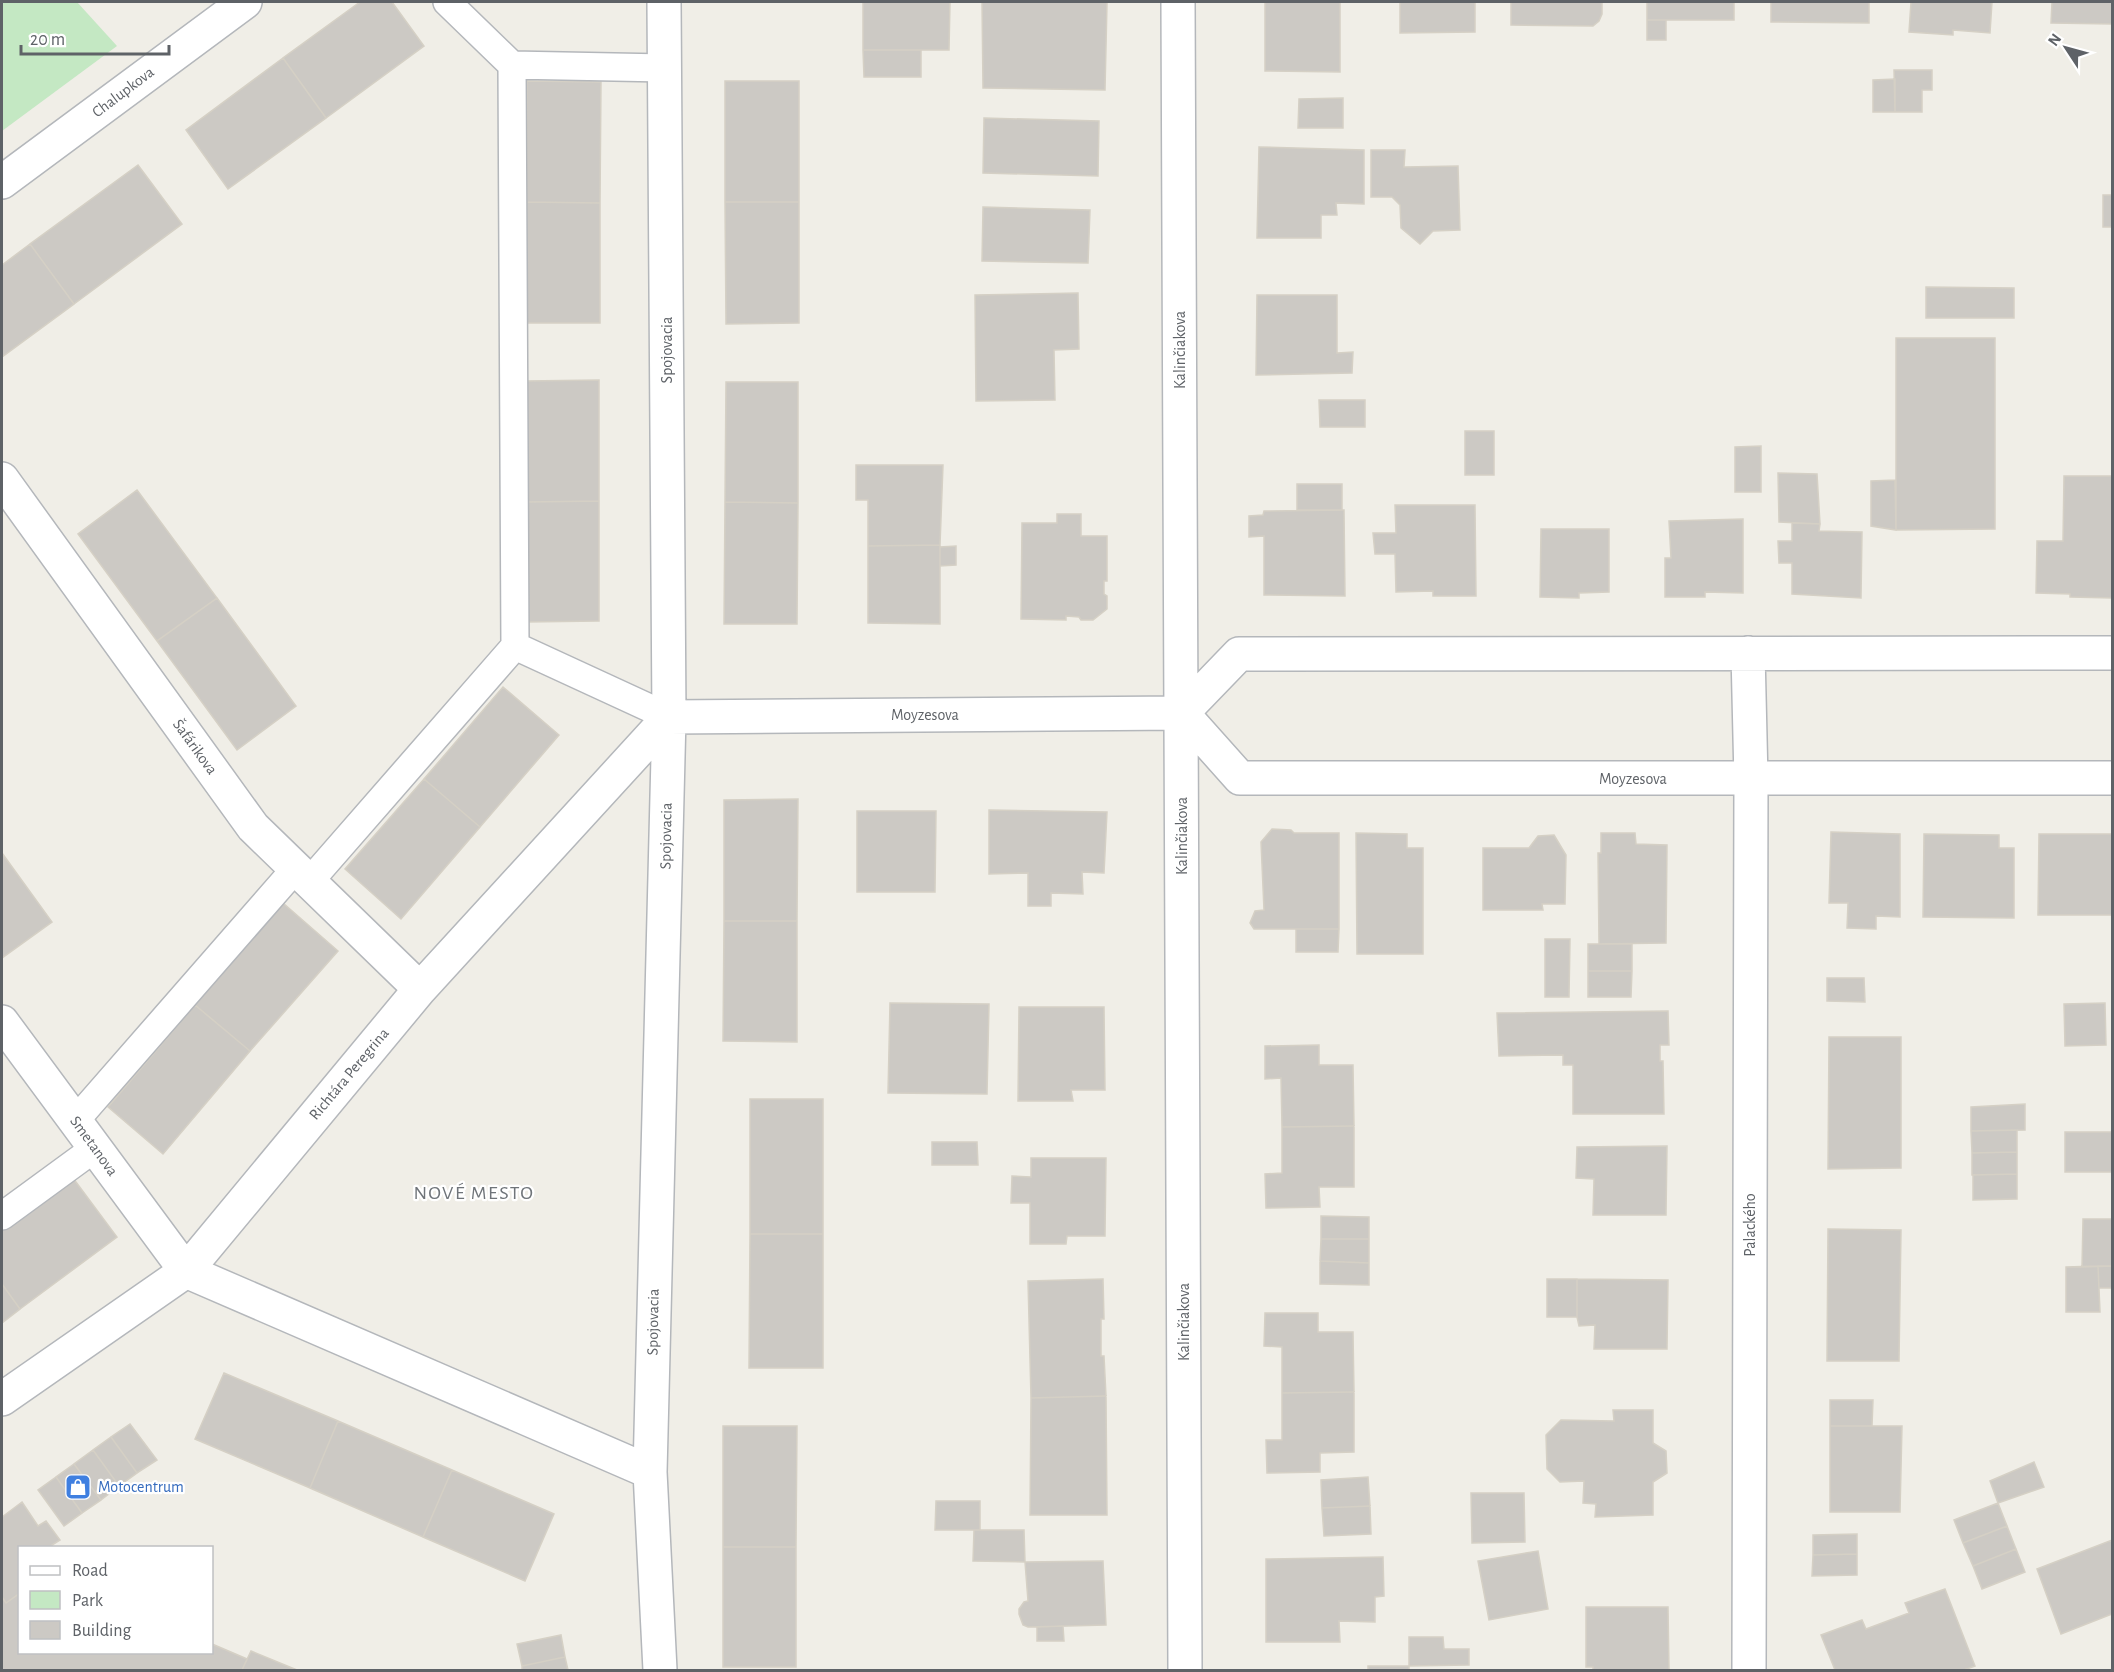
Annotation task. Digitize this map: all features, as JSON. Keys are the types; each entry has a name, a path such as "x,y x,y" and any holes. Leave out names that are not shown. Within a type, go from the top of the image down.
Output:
{"street":[{"name":"Chalupkova","path":"2,182 245,2"},
{"name":"Spojovacia","path":"660,1671 650,1472 669,717 664,2"},
{"name":"Kalinčiakova","path":"1178,2 1185,1671"},
{"name":"Šafárikova","path":"2,478 253,827 420,988"},
{"path":"1182,713 1239,654 2112,652"},
{"name":"Palackého","path":"1748,653 1751,779 1749,1671"},
{"name":"Moyzesova","path":"669,717 1182,713 1240,778 2112,778"},
{"name":"Richtára Peregrina","path":"2,1399 186,1271 420,988 669,717"},
{"name":"Smetanova","path":"2,1022 186,1271"},
{"path":"186,1271 650,1472"}],"lane":[{"path":"447,2 512,65 665,68"},
{"path":"75,1121 515,646 512,65"},
{"path":"515,646 669,717"},
{"path":"2,1216 95,1149"}],"green space":[{"path":"2,2 77,2 117,46 2,131"}],"building":[{"path":"360,2 392,2 424,46 326,118 283,58"},
{"path":"863,2 950,2 949,50 863,50"},
{"path":"982,2 1107,3 1105,90 983,88"},
{"path":"1265,2 1340,2 1340,72 1265,71"},
{"path":"1400,2 1475,2 1475,32 1400,33"},
{"path":"1511,2 1602,2 1602,14 1593,26 1511,25"},
{"path":"1647,2 1734,2 1734,20 1647,20"},
{"path":"1771,2 1869,2 1869,23 1771,22"},
{"path":"1911,2 1992,2 1990,33 1953,30 1953,35 1909,32"},
{"path":"2052,2 2112,2 2112,24 2051,23"},
{"path":"1647,20 1666,20 1666,40 1647,40"},
{"path":"863,50 921,50 921,77 864,77"},
{"path":"283,58 326,118 228,189 186,130"},
{"path":"1894,70 1932,70 1932,90 1922,90 1922,112 1895,112"},
{"path":"1895,79 1895,112 1873,112 1873,80"},
{"path":"527,81 601,82 600,203 527,202"},
{"path":"725,81 799,81 799,202 725,202"},
{"path":"1343,98 1343,128 1298,128 1299,99"},
{"path":"984,118 1099,121 1098,176 983,173"},
{"path":"1259,147 1364,150 1364,204 1336,203 1337,215 1321,215 1321,238 1257,238"},
{"path":"1371,150 1405,150 1404,167 1458,166 1460,230 1433,231 1420,244 1401,228 1400,205 1392,197 1371,197"},
{"path":"138,165 182,224 74,304 30,244"},
{"path":"2103,195 2112,195 2112,227 2103,227"},
{"path":"527,202 600,203 600,323 526,323"},
{"path":"725,202 799,202 799,323 726,324"},
{"path":"983,207 1090,210 1088,263 982,261"},
{"path":"30,244 74,304 2,357 2,265"},
{"path":"1926,287 2014,288 2014,318 1926,318"},
{"path":"1078,293 1079,349 1054,350 1055,400 976,401 975,295"},
{"path":"1257,295 1337,295 1337,353 1353,352 1352,373 1256,375"},
{"path":"1896,338 1995,338 1995,529 1896,530"},
{"path":"599,380 599,501 526,502 526,381"},
{"path":"726,382 798,382 798,503 725,502"},
{"path":"1319,400 1365,400 1365,427 1320,427"},
{"path":"1465,431 1494,431 1494,475 1465,475"},
{"path":"1761,446 1761,492 1735,492 1735,447"},
{"path":"856,465 943,465 940,545 868,546 868,500 856,500"},
{"path":"1778,473 1817,474 1820,524 1779,522"},
{"path":"2064,476 2112,476 2112,598 2036,593 2037,541 2063,541"},
{"path":"1895,480 1896,530 1871,526 1871,481"},
{"path":"1297,484 1342,484 1342,510 1297,510"},
{"path":"137,490 217,598 157,641 78,534"},
{"path":"599,501 599,621 526,622 526,502"},
{"path":"725,502 798,503 797,624 724,624"},
{"path":"1395,505 1475,505 1476,596 1433,596 1433,591 1396,592 1395,554 1375,554 1373,533 1396,533"},
{"path":"1344,510 1345,596 1264,595 1264,536 1249,537 1249,516 1263,515 1264,511"},
{"path":"1057,514 1081,514 1081,536 1107,536 1107,581 1104,581 1104,594 1107,596 1107,609 1093,620 1066,616 1066,620 1021,619 1022,523 1057,523"},
{"path":"1743,519 1743,593 1705,592 1705,597 1665,597 1665,558 1671,558 1669,521"},
{"path":"1792,523 1820,524 1819,531 1862,532 1861,598 1792,594 1792,563 1779,563 1778,541 1792,541"},
{"path":"1541,529 1609,529 1609,592 1579,593 1579,598 1540,597"},
{"path":"940,545 940,624 868,623 868,546"},
{"path":"956,546 956,565 940,566 940,547"},
{"path":"217,598 296,706 237,750 157,641"},
{"path":"503,687 559,735 480,827 424,779"},
{"path":"424,779 480,827 401,919 345,869"},
{"path":"798,799 797,921 724,921 724,800"},
{"path":"989,810 1107,812 1104,873 1082,872 1083,894 1051,893 1051,906 1028,906 1028,873 989,874"},
{"path":"857,811 936,811 935,892 857,892"},
{"path":"1272,829 1291,830 1294,833 1339,833 1339,929 1254,929 1250,923 1255,911 1264,910 1261,842"},
{"path":"1831,832 1900,834 1900,917 1876,916 1876,929 1847,928 1848,903 1829,903"},
{"path":"1356,833 1407,834 1407,848 1423,848 1423,954 1357,954"},
{"path":"1601,833 1635,833 1636,844 1667,845 1666,943 1599,944 1598,853 1601,853"},
{"path":"1924,834 1999,835 1999,848 2014,848 2014,918 1923,917"},
{"path":"2039,834 2112,834 2112,915 2038,915"},
{"path":"1554,835 1566,855 1565,904 1542,904 1543,910 1483,910 1483,848 1529,848 1538,836"},
{"path":"2,853 52,922 2,958"},
{"path":"283,903 338,951 250,1051 195,1005"},
{"path":"724,921 797,921 797,1042 723,1041"},
{"path":"1296,929 1339,929 1338,952 1296,952"},
{"path":"1545,939 1570,939 1569,997 1545,997"},
{"path":"1588,944 1632,944 1632,971 1588,971"},
{"path":"1588,971 1632,971 1631,997 1588,997"},
{"path":"1827,978 1864,978 1865,1002 1827,1001"},
{"path":"890,1003 989,1004 987,1094 888,1093"},
{"path":"2105,1003 2106,1045 2065,1046 2064,1004"},
{"path":"195,1005 250,1051 163,1154 108,1107"},
{"path":"1019,1007 1104,1007 1105,1090 1071,1090 1073,1101 1018,1101"},
{"path":"1668,1011 1669,1045 1660,1045 1660,1061 1663,1061 1664,1114 1573,1114 1573,1065 1563,1065 1563,1055 1499,1056 1497,1013"},
{"path":"1829,1037 1901,1037 1901,1168 1828,1169"},
{"path":"1319,1045 1319,1065 1353,1065 1354,1126 1282,1127 1281,1078 1265,1079 1265,1046"},
{"path":"750,1099 823,1099 823,1234 750,1234"},
{"path":"2025,1104 2025,1130 1971,1131 1971,1107"},
{"path":"1354,1126 1354,1187 1319,1187 1320,1207 1266,1208 1265,1174 1282,1173 1282,1127"},
{"path":"2017,1130 2017,1152 1972,1153 1971,1131"},
{"path":"2065,1132 2112,1132 2112,1172 2065,1172"},
{"path":"932,1142 977,1142 978,1165 932,1165"},
{"path":"1667,1146 1666,1215 1593,1215 1594,1179 1576,1178 1577,1147"},
{"path":"2017,1152 2017,1174 1972,1175 1972,1153"},
{"path":"1031,1158 1106,1158 1105,1236 1067,1236 1066,1244 1030,1244 1030,1203 1011,1203 1012,1176 1031,1177"},
{"path":"2017,1174 2017,1199 1973,1200 1973,1175"},
{"path":"73,1178 117,1237 20,1309 2,1284 2,1231"},
{"path":"1321,1216 1369,1217 1369,1239 1321,1239"},
{"path":"2083,1219 2112,1219 2112,1266 2082,1267"},
{"path":"1828,1229 1901,1230 1899,1361 1827,1361"},
{"path":"750,1234 823,1234 823,1368 749,1368"},
{"path":"1321,1239 1369,1239 1369,1263 1320,1261"},
{"path":"1320,1261 1369,1263 1369,1285 1320,1284"},
{"path":"2098,1266 2112,1266 2112,1288 2099,1288"},
{"path":"2098,1266 2100,1312 2066,1312 2066,1267"},
{"path":"1103,1279 1104,1319 1101,1319 1101,1356 1104,1356 1106,1396 1031,1398 1028,1281"},
{"path":"1547,1279 1577,1279 1577,1317 1547,1317"},
{"path":"1577,1279 1668,1280 1667,1349 1594,1349 1595,1325 1579,1326"},
{"path":"2,1284 20,1309 2,1323"},
{"path":"1265,1313 1318,1313 1318,1332 1353,1332 1354,1392 1282,1393 1282,1347 1264,1346"},
{"path":"224,1373 338,1421 310,1488 195,1439"},
{"path":"1354,1392 1354,1452 1320,1453 1320,1472 1267,1473 1266,1440 1282,1440 1282,1393"},
{"path":"1106,1396 1107,1515 1030,1515 1031,1398"},
{"path":"1830,1400 1873,1400 1872,1426 1830,1426"},
{"path":"1613,1410 1653,1410 1653,1443 1666,1451 1667,1473 1653,1482 1653,1515 1595,1517 1596,1504 1583,1503 1584,1481 1560,1482 1547,1469 1546,1435 1561,1420 1614,1421"},
{"path":"338,1421 452,1470 423,1537 310,1488"},
{"path":"130,1424 157,1460 137,1473 111,1437"},
{"path":"723,1426 797,1426 796,1547 723,1547"},
{"path":"1830,1426 1902,1426 1900,1512 1830,1512"},
{"path":"111,1437 137,1473 119,1486 93,1450"},
{"path":"93,1450 119,1486 101,1500 74,1464"},
{"path":"2034,1462 2044,1487 1998,1503 1990,1481"},
{"path":"74,1464 101,1500 82,1513 56,1477"},
{"path":"452,1470 554,1514 525,1581 423,1537"},
{"path":"56,1477 82,1513 64,1526 38,1490"},
{"path":"1368,1477 1370,1506 1322,1508 1321,1480"},
{"path":"1471,1493 1524,1493 1525,1542 1472,1543"},
{"path":"936,1501 980,1501 980,1530 935,1530"},
{"path":"22,1502 38,1526 46,1521 60,1540 52,1546 18,1546 18,1594 6,1603 2,1597 2,1517"},
{"path":"1998,1503 2007,1526 1963,1543 1954,1520"},
{"path":"1370,1506 1371,1534 1324,1536 1322,1508"},
{"path":"2007,1526 2016,1549 1973,1566 1963,1543"},
{"path":"974,1530 1024,1530 1025,1562 973,1561"},
{"path":"1857,1534 1857,1554 1813,1555 1813,1535"},
{"path":"2112,1540 2112,1614 2061,1634 2037,1569"},
{"path":"723,1547 796,1547 796,1667 723,1667"},
{"path":"2016,1549 2025,1572 1982,1589 1973,1566"},
{"path":"1538,1551 1548,1609 1489,1620 1478,1561"},
{"path":"1857,1554 1857,1575 1812,1576 1813,1555"},
{"path":"1383,1557 1384,1596 1375,1597 1375,1622 1339,1621 1340,1642 1266,1642 1266,1559"},
{"path":"1103,1561 1106,1625 1028,1627 1023,1625 1019,1609 1024,1602 1028,1601 1025,1562"},
{"path":"1945,1589 1975,1666 1964,1670 1835,1670 1821,1635 1862,1620 1866,1629 1909,1613 1905,1603"},
{"path":"18,1594 18,1654 213,1654 213,1644 247,1659 242,1670 2,1670 2,1597 6,1603"},
{"path":"1586,1607 1668,1607 1669,1670 1593,1670 1593,1667 1586,1667"},
{"path":"1063,1626 1064,1641 1037,1641 1037,1627"},
{"path":"561,1635 565,1657 522,1666 517,1644"},
{"path":"1409,1637 1443,1637 1444,1649 1469,1649 1469,1665 1409,1666"},
{"path":"251,1651 297,1670 242,1670"},
{"path":"565,1657 568,1670 522,1670 522,1666"},
{"path":"1368,1666 1409,1666 1409,1670 1368,1670"}],"place":[{"name":"Motocentrum","path":"78,1487"}],"district":[{"name":"NOVÉ MESTO","path":"474,1193"}]}
